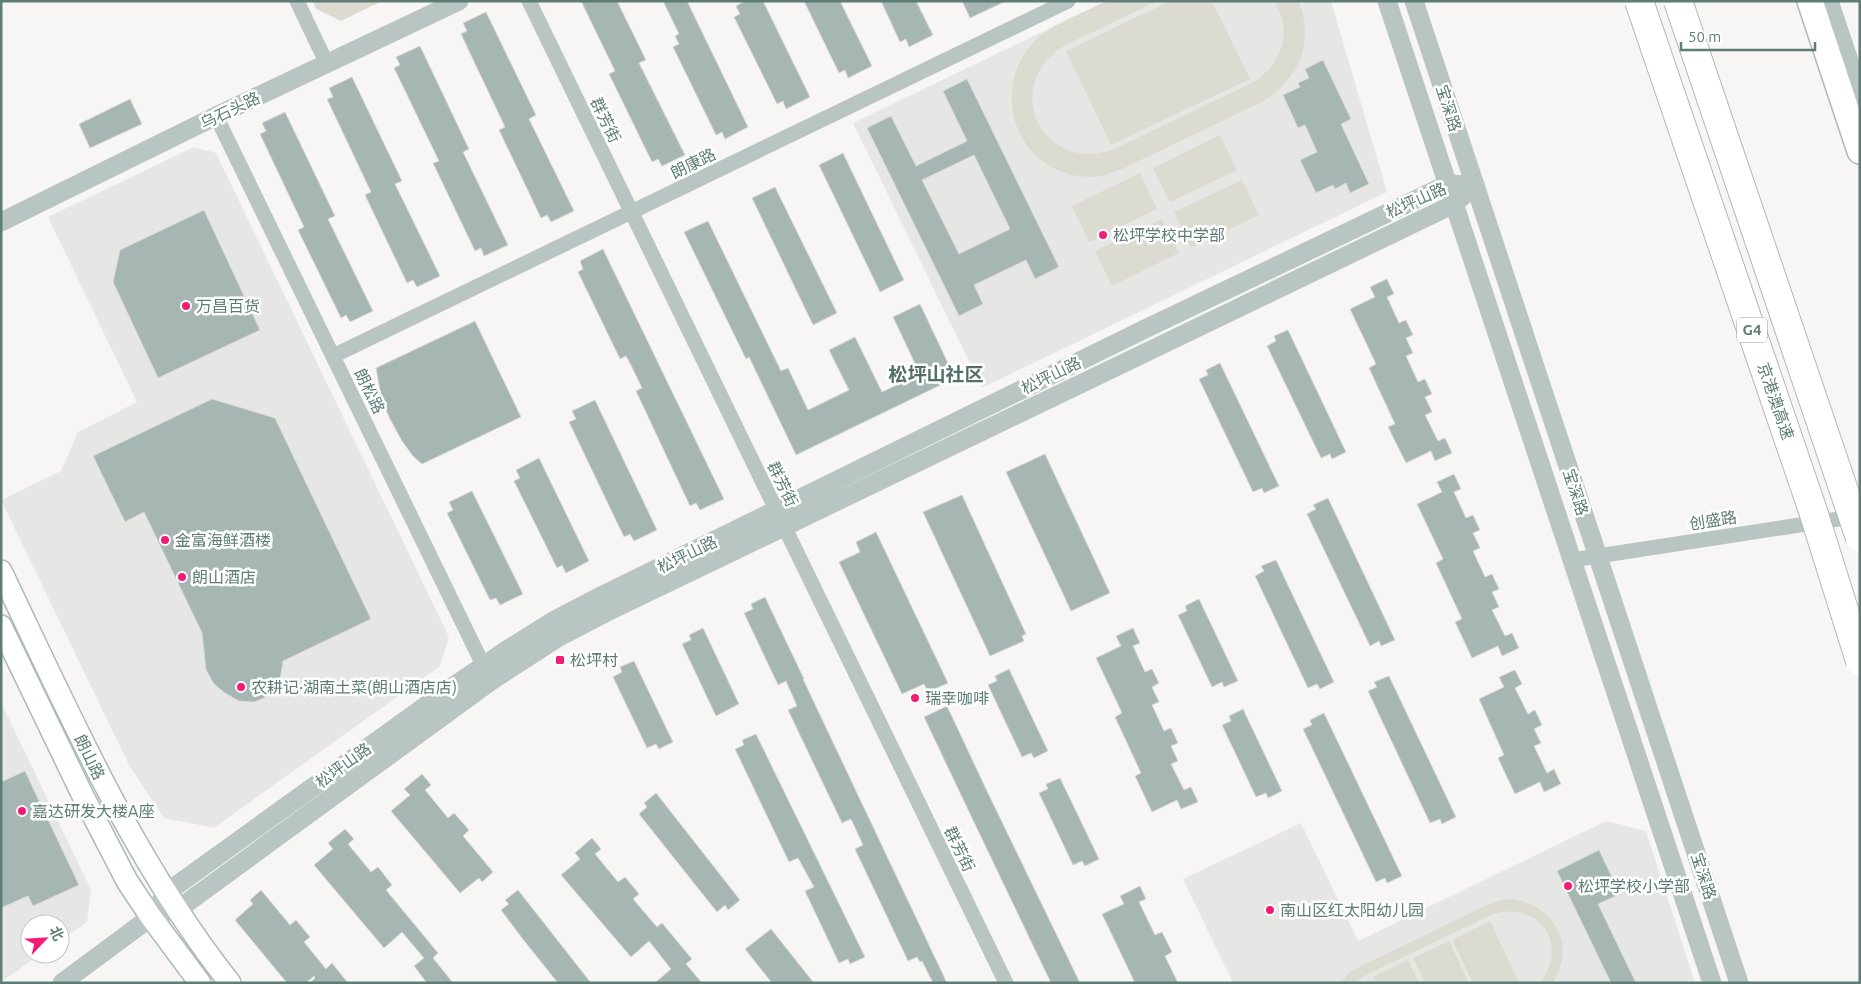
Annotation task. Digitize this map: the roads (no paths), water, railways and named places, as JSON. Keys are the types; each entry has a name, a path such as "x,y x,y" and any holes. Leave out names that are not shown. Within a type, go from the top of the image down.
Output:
{"highway":[{"name":"京港澳高速","path":"1639,1 1814,511 1860,661"},
{"name":"G4","path":"1678,1 1860,538"},
{"path":"1810,1 1860,151"}],"main road":[{"name":"朗山路","path":"1,571 104,785 172,901 230,983"},
{"name":"朗山路","path":"1,626 82,796 127,880 151,917 200,983"}],"street":[{"path":"297,1 327,64"},
{"name":"乌石头路","path":"1,222 216,116 459,1"},
{"name":"群芳街","path":"529,1 1006,983"},
{"name":"朗康路","path":"333,356 1068,1"},
{"name":"宝深路","path":"1387,1 1712,983"},
{"name":"宝深路","path":"1414,1 1739,983"},
{"path":"1829,1 1860,93"},
{"name":"朗松路","path":"216,116 488,673"},
{"name":"松坪山路","path":"62,983 172,901 488,673 520,661 574,629 780,518 1147,328 1448,184 1475,185"},
{"name":"松坪山路","path":"780,518 1454,204 1475,185"},
{"name":"创盛路","path":"1572,560 1860,515"}],"place":[{"name":"松坪学校中学部","path":"1103,235"},
{"name":"万昌百货","path":"186,306"},
{"name":"金富海鲜酒楼","path":"165,540"},
{"name":"朗山酒店","path":"182,577"},
{"name":"松坪村","path":"560,660"},
{"name":"农耕记·湖南土菜(朗山酒店店)","path":"241,687"},
{"name":"瑞幸咖啡","path":"915,698"},
{"name":"嘉达研发大楼A座","path":"22,811"},
{"name":"松坪学校小学部","path":"1568,886"},
{"name":"南山区红太阳幼儿园","path":"1270,910"}],"district":[{"name":"松坪山社区","path":"936,374"}]}
